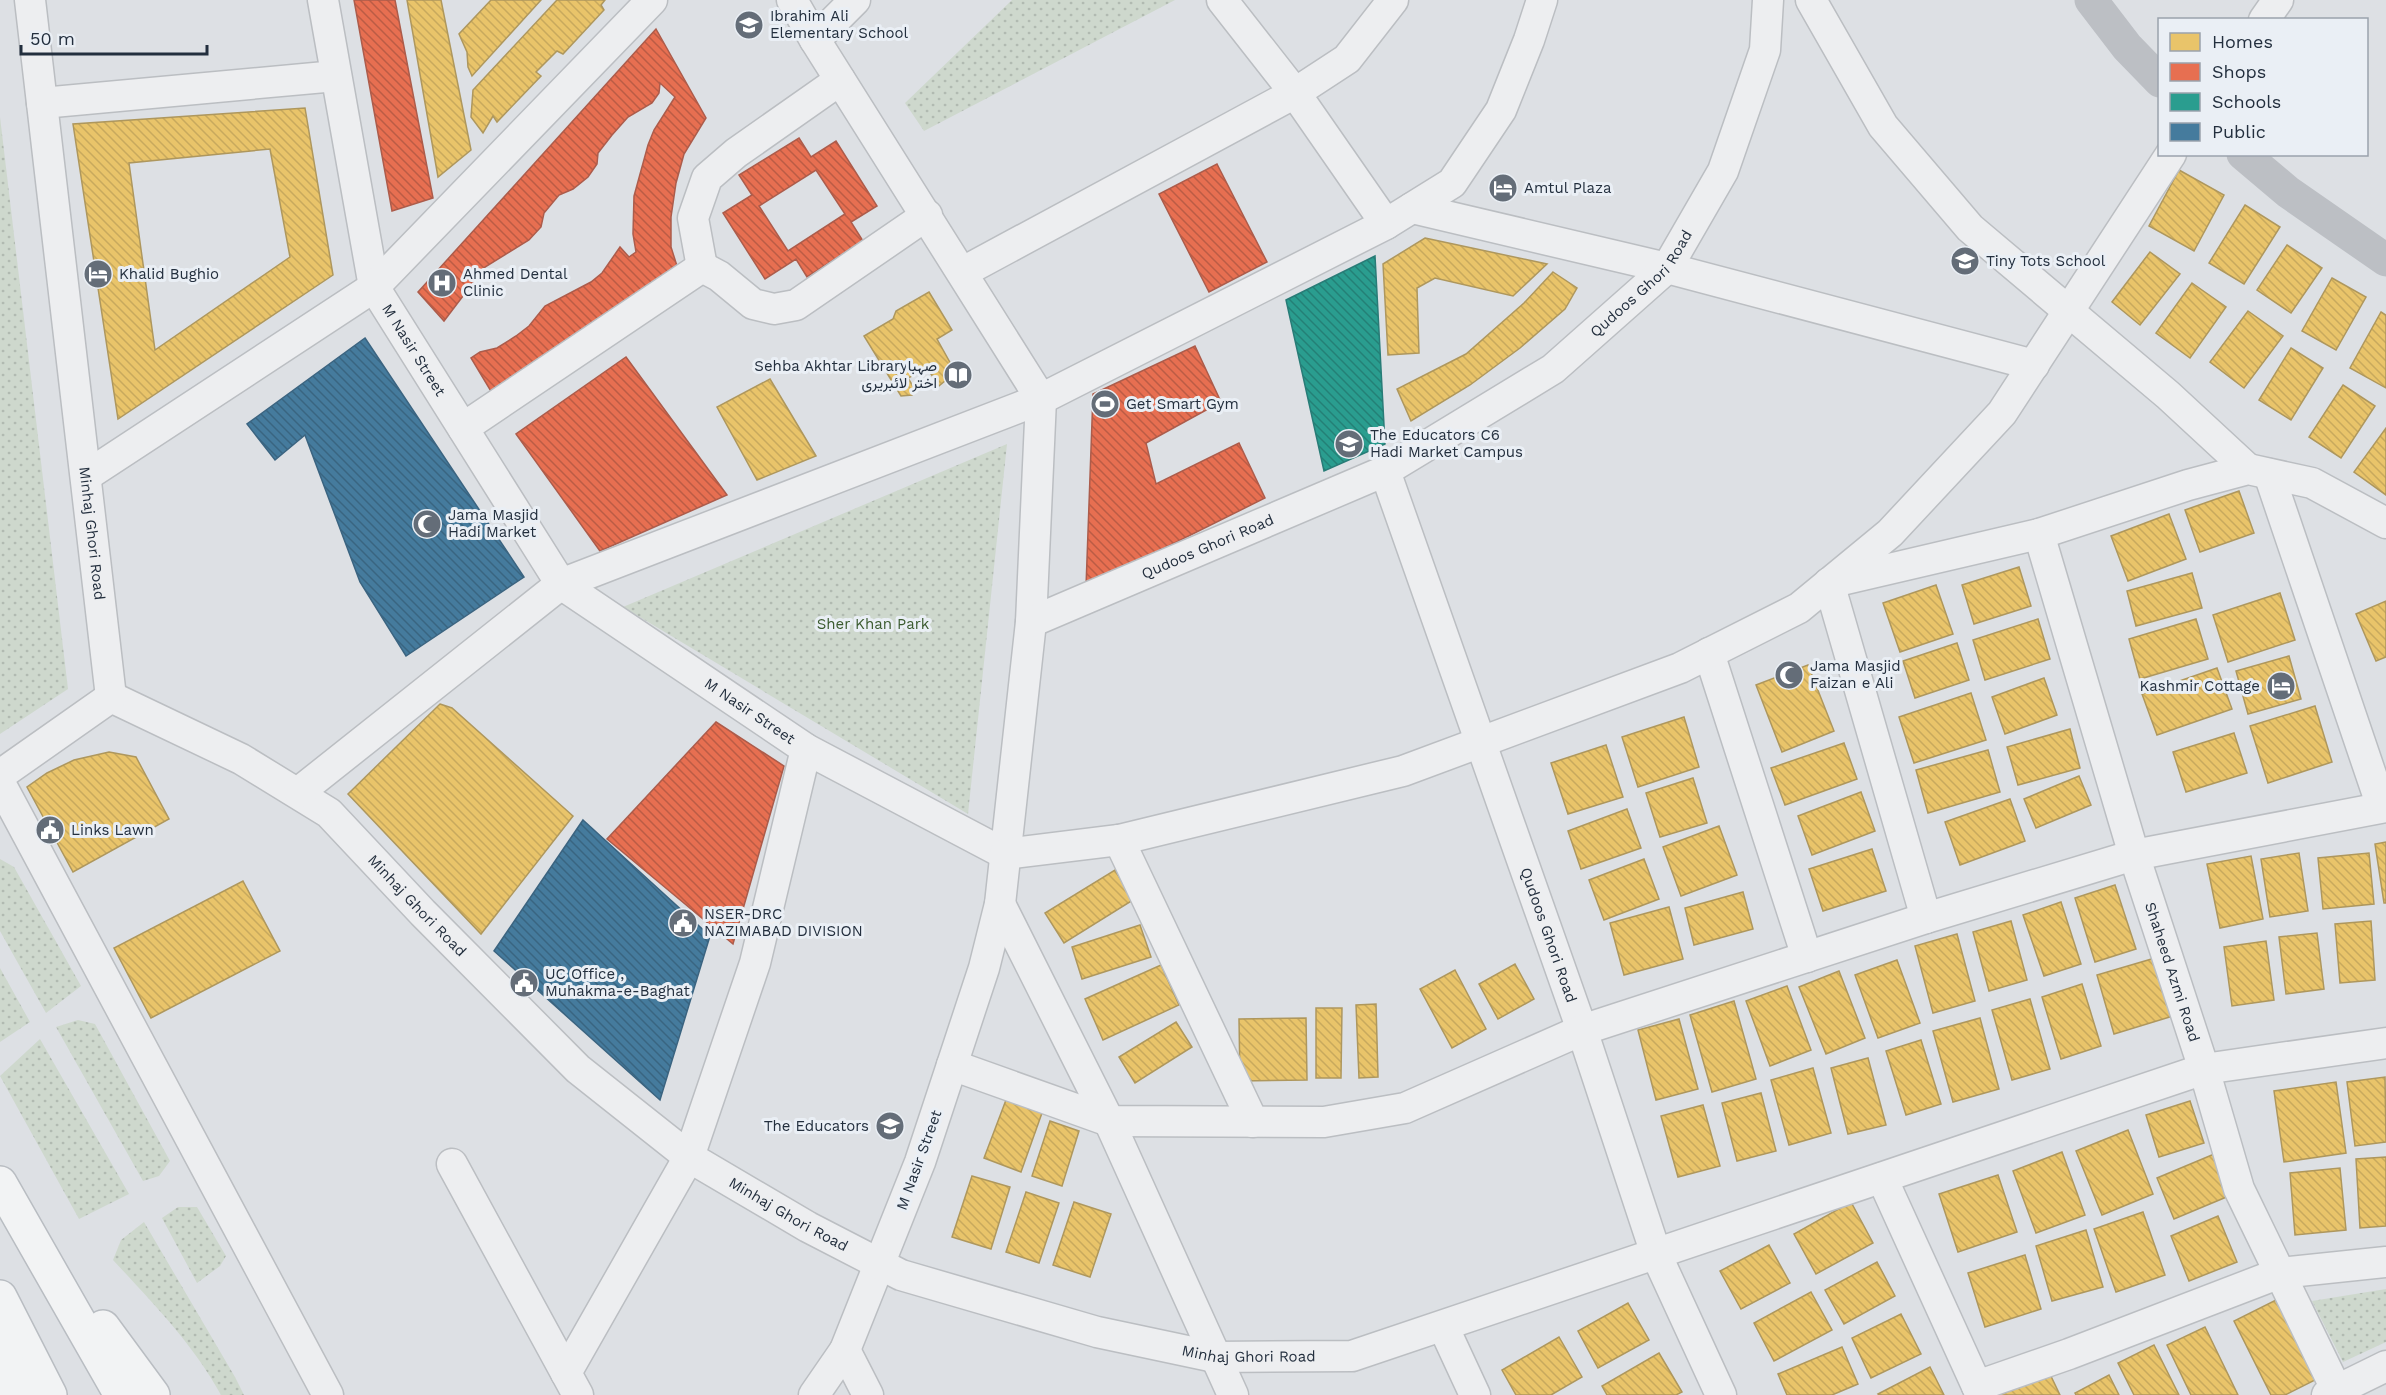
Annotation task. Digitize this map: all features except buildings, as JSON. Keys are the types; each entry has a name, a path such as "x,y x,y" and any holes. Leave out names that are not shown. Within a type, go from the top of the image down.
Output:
{"main road":[{"path":"4,1192 121,1395"},
{"path":"4,1192 153,1395"},
{"path":"0,1297 50,1395"},
{"path":"0,1342 17,1395"}],"street":[{"name":"Minhaj Ghori Road","path":"30,0 111,697 241,759 299,792 329,813 423,913 578,1069 689,1157 808,1227 912,1278 1097,1332 1215,1357 1352,1356 2204,1069 2386,1043"},
{"name":"M Nasir Street","path":"323,0 374,287 561,584 806,749 1005,854 1000,904 984,968 920,1162 845,1350 814,1395"},
{"path":"86,476 374,287 652,0"},
{"path":"792,0 1041,399 1031,622 1005,854 1119,840 1403,771 1680,668 1799,608 1890,533 2002,413 2171,156"},
{"path":"815,40 855,0"},
{"path":"1222,0 1294,93 1386,224"},
{"path":"963,272 1294,93 1347,59 1393,0"},
{"path":"299,792 561,584 1041,399 1386,224 1452,183 1501,110 1542,0"},
{"name":"Qudoos Ghori Road","path":"1031,622 1385,471 1553,369 1667,268 1723,171 1765,50 1768,0"},
{"path":"952,1065 1109,1121 1324,1122 1405,1108 1582,1030 1926,918 2134,855 2384,807 2259,471 1970,228 1883,126 1811,0"},
{"path":"2091,0 2127,47 2158,79"},
{"path":"2265,18 2278,0"},
{"path":"42,103 336,76"},
{"path":"702,267 693,218 707,178 735,153 840,80"},
{"path":"2246,156 2288,192 2382,249"},
{"path":"1412,208 1667,268 2034,365"},
{"path":"702,267 719,276 753,304 774,309 796,305 927,215"},
{"path":"463,428 702,267"},
{"name":"Qudoos Ghori Road","path":"1385,471 1582,1030 1656,1254 1721,1395"},
{"path":"1829,583 2039,534 2188,485 2259,471 2312,483 2386,523"},
{"name":"Shaheed Azmi Road","path":"2039,534 2134,855 2204,1069 2239,1189 2334,1393"},
{"path":"1829,583 1926,918"},
{"path":"1709,653 1807,957"},
{"path":"0,775 111,697"},
{"path":"572,1384 689,1157 754,963 806,749"},
{"path":"0,783 328,1395"},
{"path":"1119,840 1253,1122"},
{"path":"1000,904 1109,1121 1233,1395"},
{"path":"452,1164 572,1384"},
{"path":"1882,1178 1979,1391 2280,1273 2386,1262"},
{"path":"1443,1326 1475,1395"},
{"path":"845,1350 868,1395"},
{"path":"2334,1393 2386,1366"}],"green space":[{"path":"1012,0 1175,0 924,131 905,103"},
{"path":"0,117 68,689 0,734"},
{"name":"Sher Khan Park","path":"1007,444 968,814 623,607"},
{"path":"0,859 14,867 81,986 46,1013 0,931"},
{"path":"0,968 30,1022 0,1042"},
{"path":"78,1020 95,1024 170,1161 159,1176 143,1181 56,1027"},
{"path":"40,1039 129,1194 79,1219 0,1076"},
{"path":"178,1207 197,1207 226,1256 220,1266 197,1283 162,1218"},
{"path":"144,1222 244,1395 221,1395 185,1341 113,1260 121,1240"},
{"path":"2386,1289 2386,1342 2343,1362 2312,1301"}],"place":[{"name":"Ibrahim Ali Elementary School","path":"749,25"},
{"name":"Amtul Plaza","path":"1503,188"},
{"name":"Tiny Tots School","path":"1965,261"},
{"name":"Khalid Bughio","path":"98,274"},
{"name":"Ahmed Dental Clinic","path":"442,283"},
{"name":"Sehba Akhtar Libraryصہبا اختر لائبریری","path":"958,375"},
{"name":"Get Smart Gym","path":"1105,404"},
{"name":"The Educators C6 Hadi Market Campus","path":"1349,444"},
{"name":"Jama Masjid Hadi Market","path":"427,524"},
{"name":"Jama Masjid Faizan e Ali","path":"1789,675"},
{"name":"Kashmir Cottage","path":"2281,686"},
{"name":"Links Lawn","path":"50,830"},
{"name":"NSER-DRC NAZIMABAD DIVISION","path":"683,923"},
{"name":"UC Office , Muhakma-e-Baghat","path":"524,983"},
{"name":"The Educators","path":"890,1126"}]}
